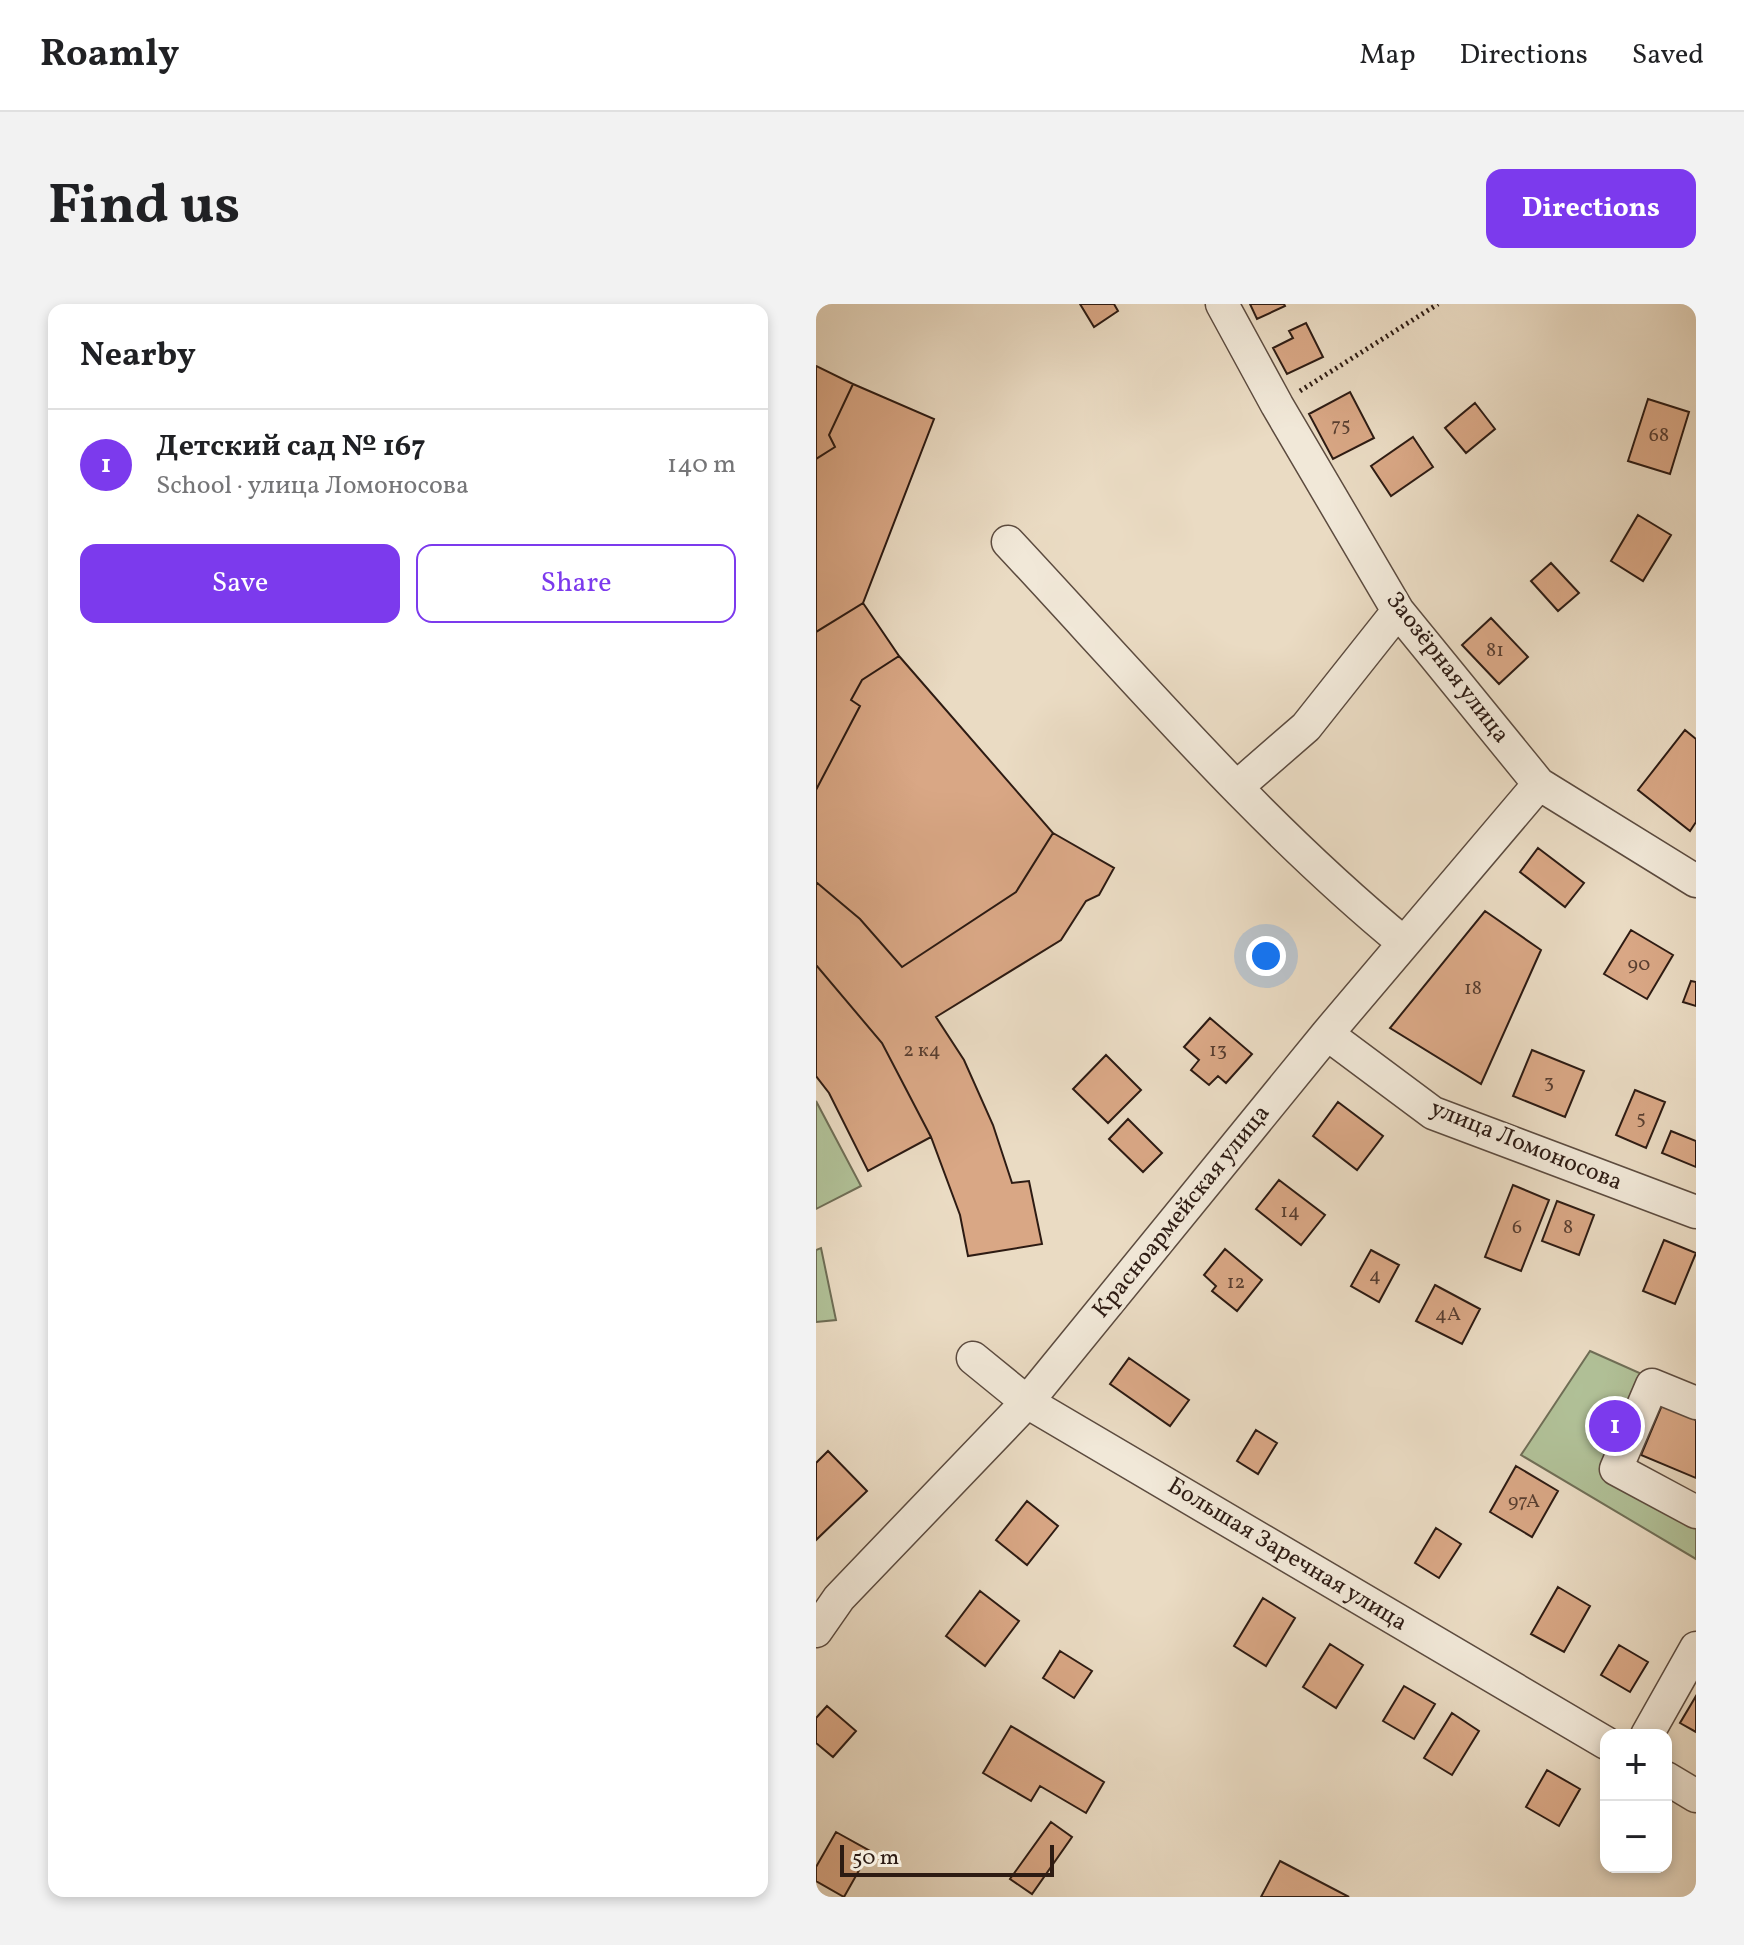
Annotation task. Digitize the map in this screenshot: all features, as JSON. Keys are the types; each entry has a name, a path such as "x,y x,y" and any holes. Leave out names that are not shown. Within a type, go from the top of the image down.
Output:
{"street":[{"name":"Заозёрная улица","path":"1222,304 1277,405 1398,611 1539,784 1696,881"},
{"path":"1008,542 1237,787 1363,910 1404,943"},
{"path":"1237,787 1306,727 1398,611"},
{"name":"Красноармейская улица","path":"816,1631 839,1598 1027,1402 1327,1034 1539,784"},
{"name":"улица Ломоносова","path":"1327,1034 1433,1113 1696,1212"},
{"name":"Большая Заречная улица","path":"973,1358 1027,1402 1600,1739"},
{"path":"1696,1403 1652,1385 1616,1469 1696,1512"},
{"path":"1650,1729 1696,1648"},
{"path":"1672,1782 1696,1796"}],"path":[{"path":"1277,405 1438,304"}],"green space":[{"path":"816,1101 861,1186 816,1209"},
{"path":"821,1248 836,1320 816,1322 816,1250"},
{"path":"1590,1351 1644,1375 1601,1467 1696,1518 1696,1559 1521,1455"}],"building":[{"path":"1080,304 1114,304 1118,311 1094,327"},
{"path":"1250,304 1284,304 1285,306 1257,319"},
{"path":"1306,323 1323,357 1287,374 1273,348 1293,338 1289,331"},
{"path":"816,366 853,384 829,435 835,447 816,459"},
{"path":"853,384 934,419 863,603 816,632 816,459 835,447 829,435"},
{"path":"1350,392 1374,438 1333,459 1309,414"},
{"path":"1648,399 1689,412 1670,474 1628,461"},
{"path":"1475,403 1495,429 1466,453 1445,428"},
{"path":"1413,437 1433,467 1391,496 1371,466"},
{"path":"1638,515 1671,535 1643,581 1611,561"},
{"path":"1551,563 1579,593 1558,611 1531,581"},
{"path":"863,603 899,656 862,680 851,700 860,706 816,790 816,632"},
{"path":"1491,618 1528,657 1499,684 1462,645"},
{"path":"899,656 1053,833 1016,892 902,967 860,919 816,882 816,790 860,706 851,700 862,680"},
{"path":"1685,730 1696,739 1696,822 1690,831 1638,790"},
{"path":"1053,833 1114,868 1099,895 1086,901 1061,940 936,1017 964,1060 993,1125 1012,1183 1029,1181 1042,1244 968,1256 960,1215 931,1137 882,1043 816,965 816,882 860,919 902,967 1016,892"},
{"path":"1538,848 1584,883 1565,907 1520,872"},
{"path":"1485,911 1541,950 1481,1084 1390,1028"},
{"path":"1631,930 1673,955 1647,999 1604,974"},
{"path":"816,965 882,1043 931,1137 868,1171 829,1093 816,1076"},
{"path":"1691,981 1696,982 1696,1006 1683,1002"},
{"path":"1210,1018 1252,1054 1226,1083 1218,1076 1209,1085 1191,1070 1199,1060 1184,1047"},
{"path":"1532,1050 1584,1071 1565,1117 1513,1096"},
{"path":"1106,1055 1141,1090 1108,1123 1073,1089"},
{"path":"1635,1090 1665,1102 1646,1148 1616,1135"},
{"path":"1338,1102 1383,1136 1357,1170 1313,1136"},
{"path":"1128,1119 1162,1153 1143,1172 1109,1139"},
{"path":"1671,1131 1696,1141 1696,1167 1662,1153"},
{"path":"1279,1180 1325,1215 1301,1245 1256,1209"},
{"path":"1513,1185 1549,1200 1521,1271 1485,1257"},
{"path":"1557,1201 1594,1215 1579,1255 1542,1241"},
{"path":"1664,1240 1696,1253 1675,1304 1643,1291"},
{"path":"1225,1249 1262,1280 1237,1311 1212,1291 1216,1286 1204,1275"},
{"path":"1371,1250 1399,1265 1379,1302 1351,1286"},
{"path":"1435,1285 1480,1309 1462,1344 1416,1321"},
{"path":"1129,1358 1189,1400 1170,1426 1110,1384"},
{"path":"1662,1405 1696,1420 1696,1478 1641,1455"},
{"path":"1256,1430 1277,1443 1258,1474 1237,1461"},
{"path":"828,1451 867,1491 816,1540 816,1463"},
{"path":"1516,1466 1558,1491 1532,1537 1490,1512"},
{"path":"1027,1501 1058,1526 1027,1565 996,1540"},
{"path":"1436,1528 1461,1544 1439,1578 1415,1563"},
{"path":"1558,1587 1590,1606 1564,1652 1531,1634"},
{"path":"980,1591 1019,1621 985,1666 946,1636"},
{"path":"1263,1598 1295,1618 1266,1666 1234,1646"},
{"path":"1330,1644 1363,1665 1336,1708 1303,1687"},
{"path":"1619,1645 1648,1662 1630,1692 1601,1675"},
{"path":"1060,1651 1092,1671 1074,1698 1043,1678"},
{"path":"1404,1686 1435,1704 1414,1739 1383,1721"},
{"path":"1696,1696 1696,1732 1680,1723"},
{"path":"827,1706 856,1731 833,1757 816,1743 816,1718"},
{"path":"1452,1713 1479,1731 1452,1775 1424,1758"},
{"path":"1011,1726 1104,1782 1086,1813 1040,1786 1031,1801 983,1773"},
{"path":"1547,1770 1580,1789 1559,1826 1526,1807"},
{"path":"1051,1822 1072,1837 1032,1894 1010,1879"},
{"path":"836,1832 870,1851 844,1897 816,1881 816,1867"},
{"path":"1280,1861 1349,1897 1261,1897"}],"place":[{"name":"Детский сад № 167","path":"1615,1426"}]}
